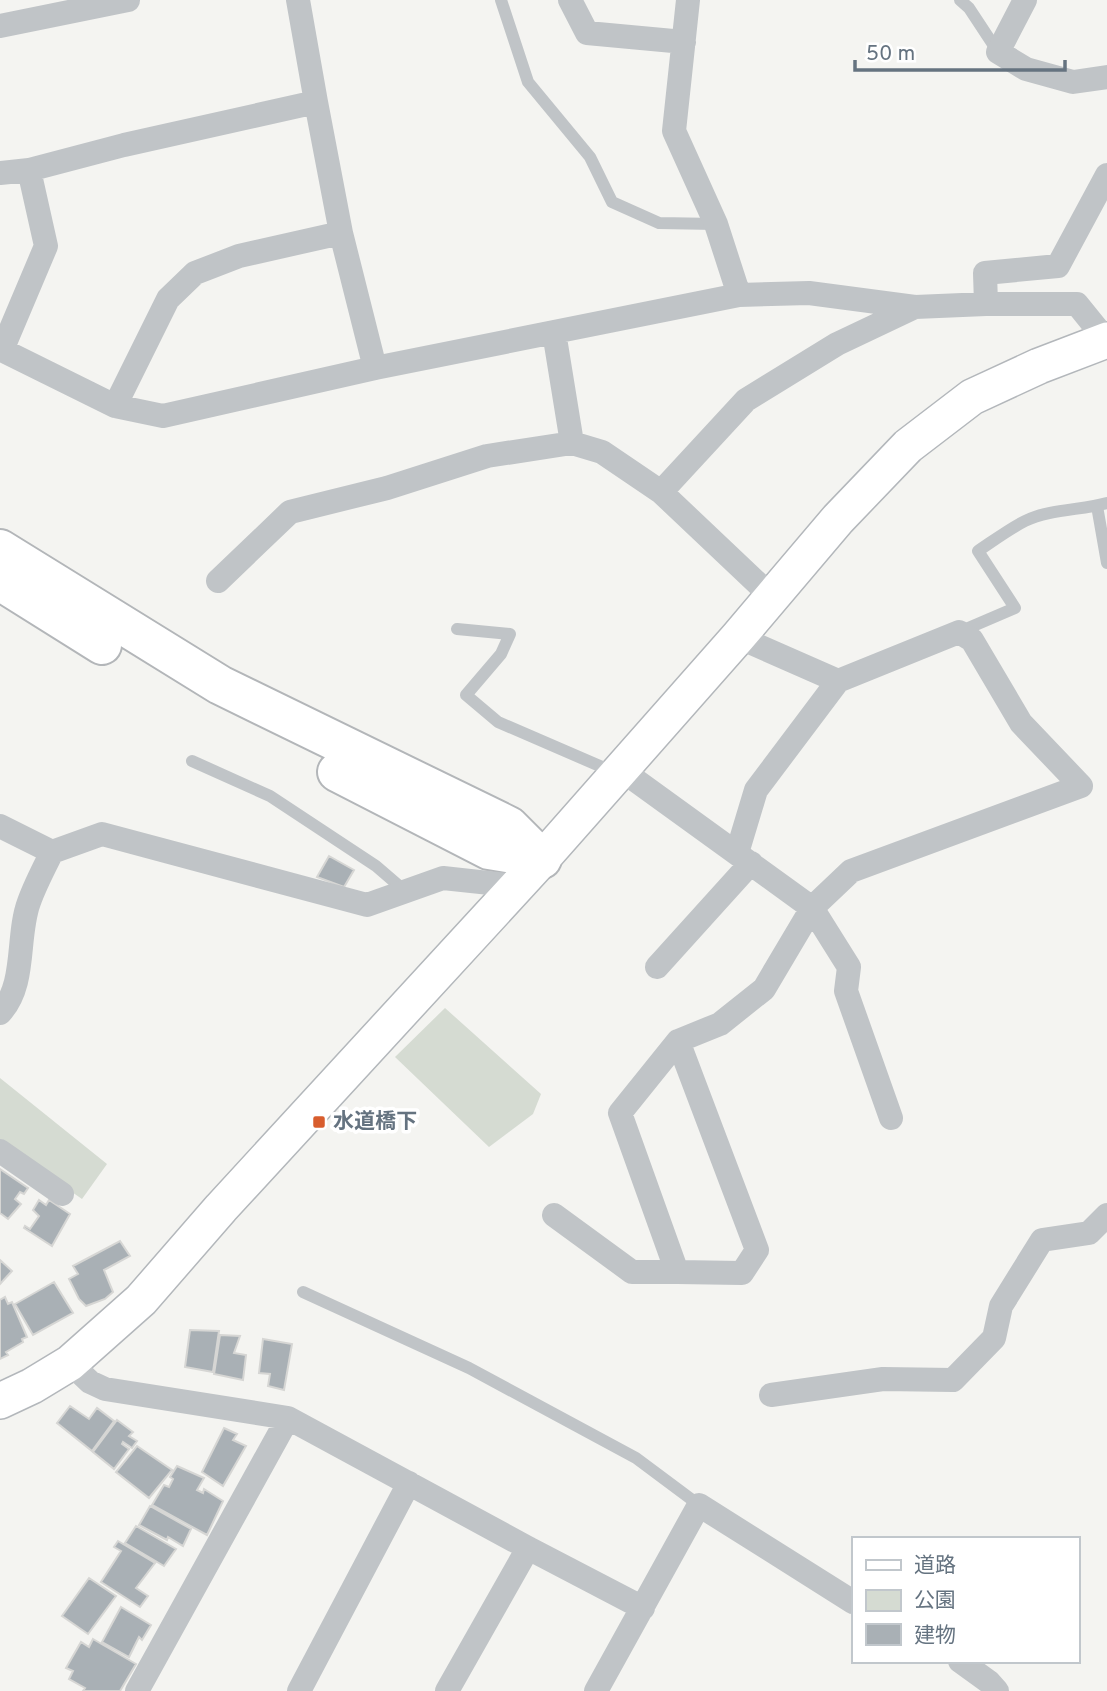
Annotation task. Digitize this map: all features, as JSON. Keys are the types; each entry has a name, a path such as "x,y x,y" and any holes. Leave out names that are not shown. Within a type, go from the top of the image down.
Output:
{"highway":[{"path":"0,549 220,685 509,826 530,873"},
{"path":"0,581 205,705 489,849 530,873"}],"street":[{"path":"0,26 128,0"},
{"path":"298,0 341,233 375,368"},
{"path":"570,0 587,33 684,42"},
{"path":"688,0 674,131 716,224 739,295"},
{"path":"1025,0 998,52 1026,69 1073,82 1107,77"},
{"path":"0,173 29,170 124,145 316,102"},
{"path":"0,1401 71,1363 141,1300 221,1208 530,873 838,519 919,438 972,397 1039,366 1107,342 1077,304 986,303 915,307 809,293 739,295 375,368 163,416 115,406 1,349 46,246 29,170"},
{"path":"986,303 985,273 1058,266 1107,175"},
{"path":"115,406 168,299 195,273 239,256 341,233"},
{"path":"661,492 746,400 837,344 915,307"},
{"path":"554,332 572,443"},
{"path":"218,581 290,512 387,488 487,456 572,443 602,452 661,492 772,597"},
{"path":"657,967 744,858 756,790 838,681 959,632 972,640 1021,723 1081,786 851,871 812,908 764,989 720,1024 678,1041 620,1113 677,1272"},
{"path":"738,637 838,681"},
{"path":"618,771 812,908 849,967 846,991 891,1118"},
{"path":"0,826 52,852"},
{"path":"0,1013 6,1007 16,981 28,904 52,852 102,834 367,905 443,878 530,873"},
{"path":"554,1215 632,1272 742,1273 757,1250 678,1041"},
{"path":"0,1151 62,1194"},
{"path":"771,1395 883,1379 953,1380 994,1338 1001,1306 1042,1240 1089,1233 1107,1215"},
{"path":"71,1363 90,1382 105,1390 288,1418 643,1608"},
{"path":"137,1691 288,1418"},
{"path":"299,1691 409,1483"},
{"path":"596,1691 699,1505 852,1601"},
{"path":"447,1691 528,1548"},
{"path":"963,1663 997,1691"}],"lane":[{"path":"501,0 528,82 590,157 612,202 659,223 716,224"},
{"path":"960,0 969,8 998,52"},
{"path":"959,632 1015,608 978,551 1026,520 1083,506 1102,505 1107,563"},
{"path":"457,629 510,634 501,654 466,695 498,722 618,771"},
{"path":"192,761 270,796 376,866 405,891"},
{"path":"303,1292 469,1368 636,1458 699,1505"}],"green space":[{"path":"445,1008 541,1094 533,1114 489,1147 395,1057"},
{"path":"0,1078 107,1164 82,1199 0,1142"}],"building":[{"path":"329,856 354,870 344,887 317,877"},
{"path":"0,1169 28,1188 24,1194 20,1192 15,1199 21,1204 8,1219 0,1213"},
{"path":"39,1200 46,1205 49,1200 70,1214 52,1246 24,1228 25,1226 30,1229 39,1216 33,1210"},
{"path":"120,1241 130,1256 104,1270 113,1292 105,1299 86,1306 79,1299 69,1279 78,1274 73,1266"},
{"path":"0,1260 12,1271 0,1284"},
{"path":"54,1282 73,1313 33,1335 15,1304"},
{"path":"5,1297 8,1304 12,1302 27,1337 0,1359 0,1300"},
{"path":"190,1330 219,1331 213,1372 185,1367"},
{"path":"220,1335 240,1336 234,1353 246,1355 243,1380 214,1374"},
{"path":"263,1339 292,1344 284,1390 268,1386 270,1374 259,1373"},
{"path":"70,1406 89,1419 97,1408 114,1421 92,1451 57,1423"},
{"path":"117,1420 133,1432 129,1436 137,1441 132,1448 123,1442 129,1449 114,1469 93,1452"},
{"path":"224,1428 237,1434 233,1440 246,1446 223,1486 202,1472"},
{"path":"137,1446 172,1470 149,1498 116,1472"},
{"path":"177,1466 204,1478 197,1490 203,1493 204,1489 223,1501 207,1535 152,1505 164,1485 169,1487 173,1479 170,1477"},
{"path":"150,1506 191,1529 183,1546 139,1525"},
{"path":"136,1526 176,1549 164,1566 125,1543"},
{"path":"118,1541 155,1563 136,1588 148,1596 140,1607 101,1582 121,1551 114,1547"},
{"path":"89,1578 116,1596 88,1634 62,1616"},
{"path":"121,1607 151,1625 142,1640 139,1637 129,1657 102,1642"},
{"path":"93,1639 136,1664 120,1691 83,1691 85,1688 69,1679 73,1671 66,1668 81,1642 89,1647"}],"place":[{"name":"水道橋下","path":"319,1122"}]}
